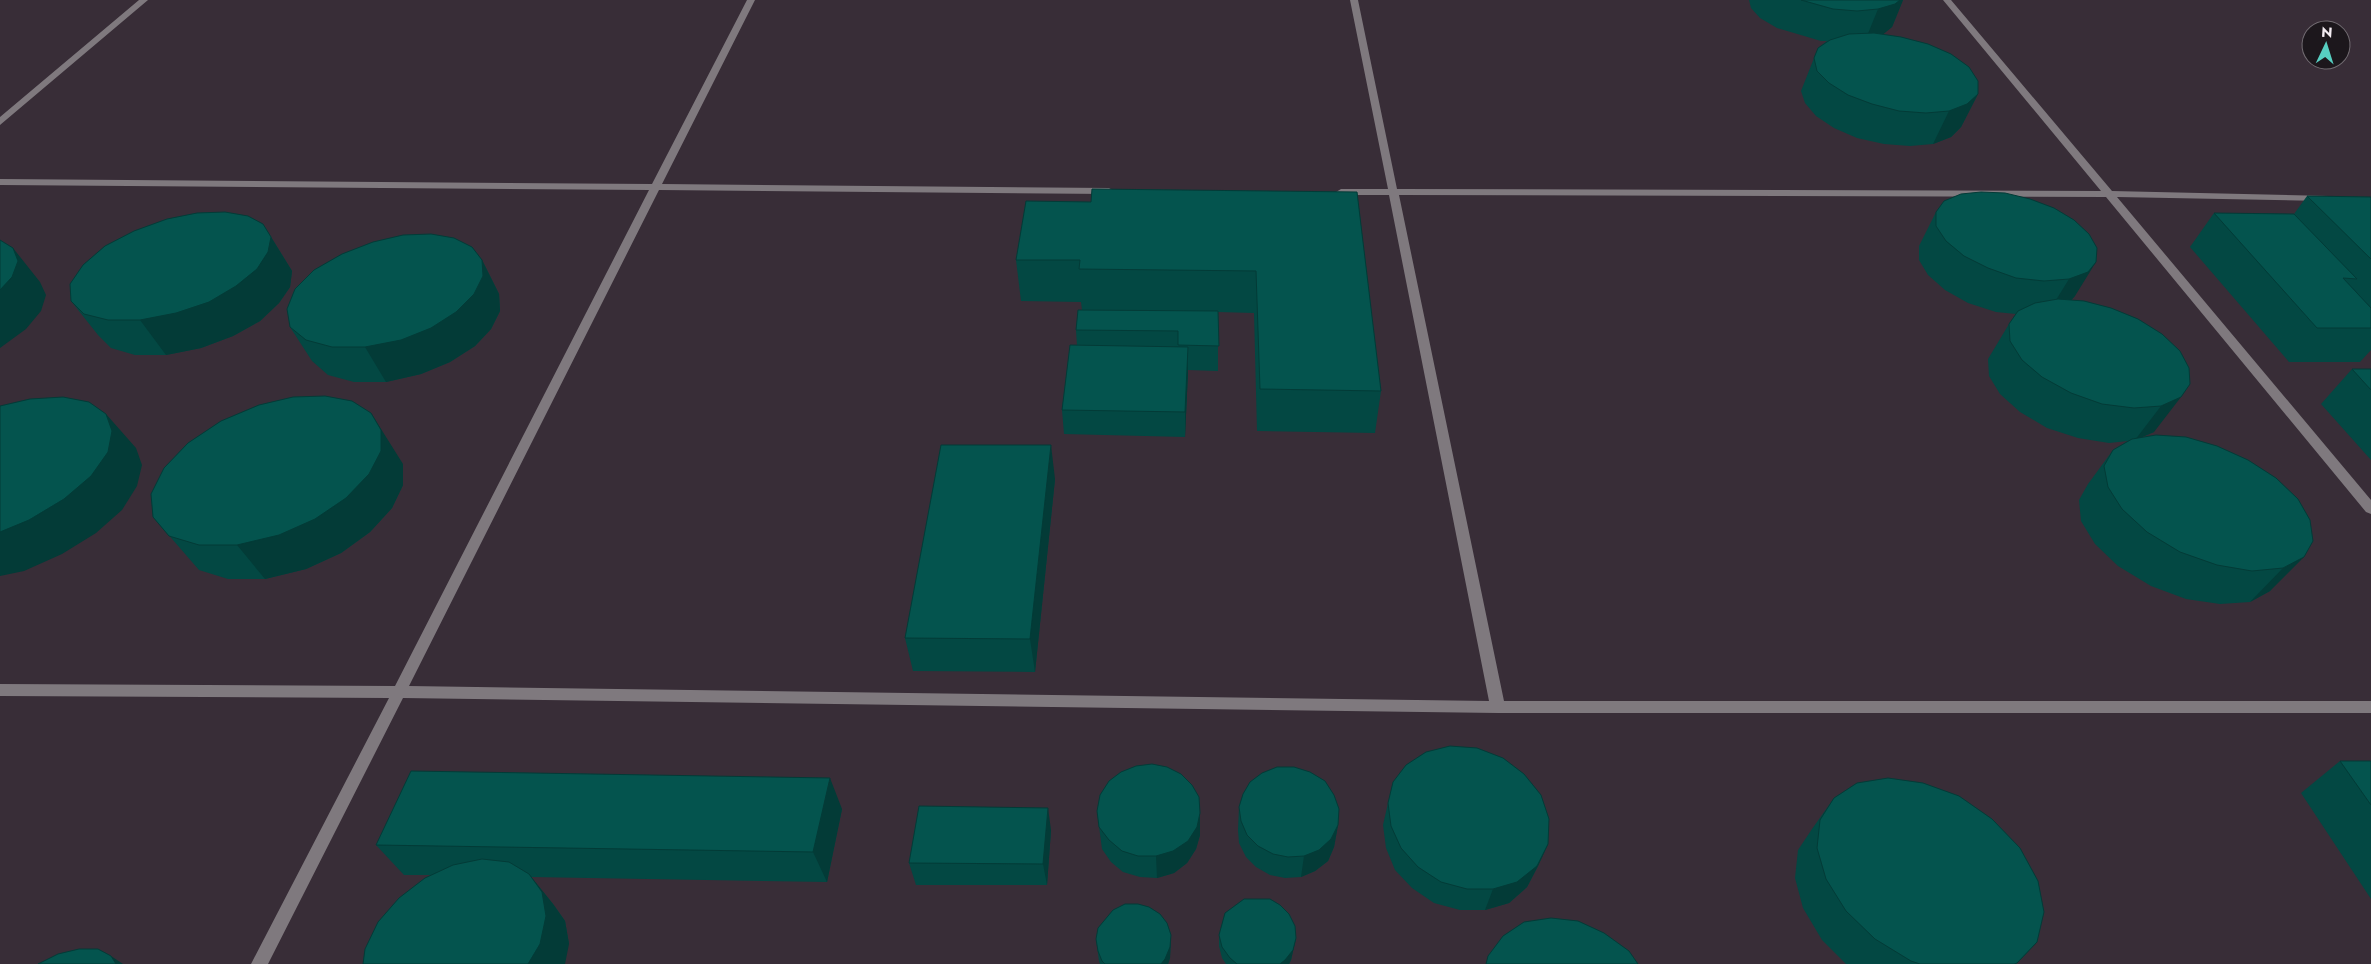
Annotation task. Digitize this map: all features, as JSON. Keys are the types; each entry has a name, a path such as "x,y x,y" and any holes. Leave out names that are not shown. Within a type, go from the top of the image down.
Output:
{"lane":[{"path":"0,122 144,0"},
{"path":"259,964 401,692 654,188 752,0"},
{"path":"1354,0 1498,707"},
{"path":"1947,0 2371,509"},
{"path":"0,182 1123,191"},
{"path":"1333,192 2109,194 2332,198"},
{"path":"0,690 401,692 1498,707 2371,707"}],"building":[{"path":"1801,0 1900,0 1895,4 1878,9 1857,11 1833,9"},
{"path":"1874,33 1928,44 1951,54 1969,67 1978,81 1978,94 1967,104 1949,111 1926,113 1899,111 1848,95 1829,83 1817,71 1814,58 1818,48 1830,40 1849,34"},
{"path":"1092,189 1357,192 1381,391 1260,389 1256,271 1079,269 1080,260 1016,260 1026,201 1091,202"},
{"path":"1981,192 2005,193 2030,199 2054,208 2074,220 2089,234 2097,248 2096,262 2088,272 2069,279 2044,281 2016,278 1988,268 1964,256 1946,241 1936,226 1936,212 1944,201 1961,194"},
{"path":"2307,196 2371,197 2371,259"},
{"path":"225,212 248,216 263,224 271,237 268,252 257,269 236,286 209,302 176,313 140,320 108,320 84,314 71,301 70,284 83,265 105,246 134,231 167,219 197,213"},
{"path":"2214,213 2294,214 2357,279 2343,278 2371,308 2371,328 2317,328"},
{"path":"431,234 454,238 472,247 482,260 483,276 474,294 456,312 431,328 401,340 365,347 332,347 306,340 290,327 287,309 295,289 314,270 342,254 373,242 403,235"},
{"path":"0,240 13,248 18,261 12,277 0,290"},
{"path":"2058,299 2084,301 2111,308 2138,319 2162,334 2180,351 2189,368 2190,384 2181,397 2161,406 2134,408 2102,404 2071,393 2042,377 2022,360 2010,341 2009,324 2018,311 2035,303"},
{"path":"1078,310 1218,311 1219,346 1178,345 1178,331 1076,330"},
{"path":"1070,345 1188,347 1185,412 1062,410"},
{"path":"2352,369 2371,369 2371,390"},
{"path":"325,396 352,401 371,413 381,430 381,451 369,474 346,498 315,519 279,535 237,545 199,545 169,536 153,517 151,494 164,468 188,443 221,421 259,405 293,397"},
{"path":"63,397 89,402 106,414 112,431 108,452 91,476 64,499 29,520 0,532 0,406 30,399"},
{"path":"2156,435 2186,437 2217,446 2248,460 2276,478 2298,499 2310,520 2313,541 2304,557 2283,568 2252,571 2217,565 2180,552 2147,532 2122,509 2108,487 2104,466 2113,450 2132,439"},
{"path":"941,445 1051,445 1030,639 905,638"},
{"path":"1450,746 1477,748 1503,758 1524,774 1541,795 1549,819 1548,844 1537,866 1517,882 1493,889 1467,889 1441,882 1418,867 1401,848 1391,826 1388,803 1393,782 1406,765 1426,752"},
{"path":"2340,761 2371,761 2371,805"},
{"path":"1152,764 1167,767 1181,774 1192,785 1199,797 1200,813 1197,827 1188,841 1173,851 1156,856 1138,856 1122,851 1109,840 1099,827 1097,811 1100,795 1109,781 1121,772 1136,766"},
{"path":"1277,767 1294,767 1310,772 1325,781 1334,795 1339,809 1338,825 1331,839 1319,850 1304,856 1288,857 1273,854 1258,846 1247,835 1241,821 1239,807 1243,794 1250,782 1262,773"},
{"path":"411,771 830,778 813,852 376,845"},
{"path":"1888,778 1923,783 1959,796 1992,819 2020,848 2038,881 2044,912 2037,942 2017,963 1920,964 1911,961 1875,939 1846,911 1826,879 1817,848 1820,820 1834,798 1857,783"},
{"path":"919,806 1048,808 1043,864 909,863"},
{"path":"482,859 509,862 529,874 542,892 546,916 540,944 528,964 363,964 365,949 378,922 399,898 425,878 453,865"},
{"path":"1244,899 1270,899 1289,914 1295,926 1296,938 1293,950 1280,964 1237,964 1222,947 1219,935 1225,913"},
{"path":"1125,904 1138,904 1149,907 1160,914 1167,923 1171,935 1170,947 1161,964 1105,964 1102,961 1096,939 1098,928 1113,910"},
{"path":"1551,918 1578,921 1604,933 1629,951 1638,964 1486,964 1488,956 1503,936 1524,922"},
{"path":"79,949 98,949 111,956 116,964 38,964 58,954"}]}
